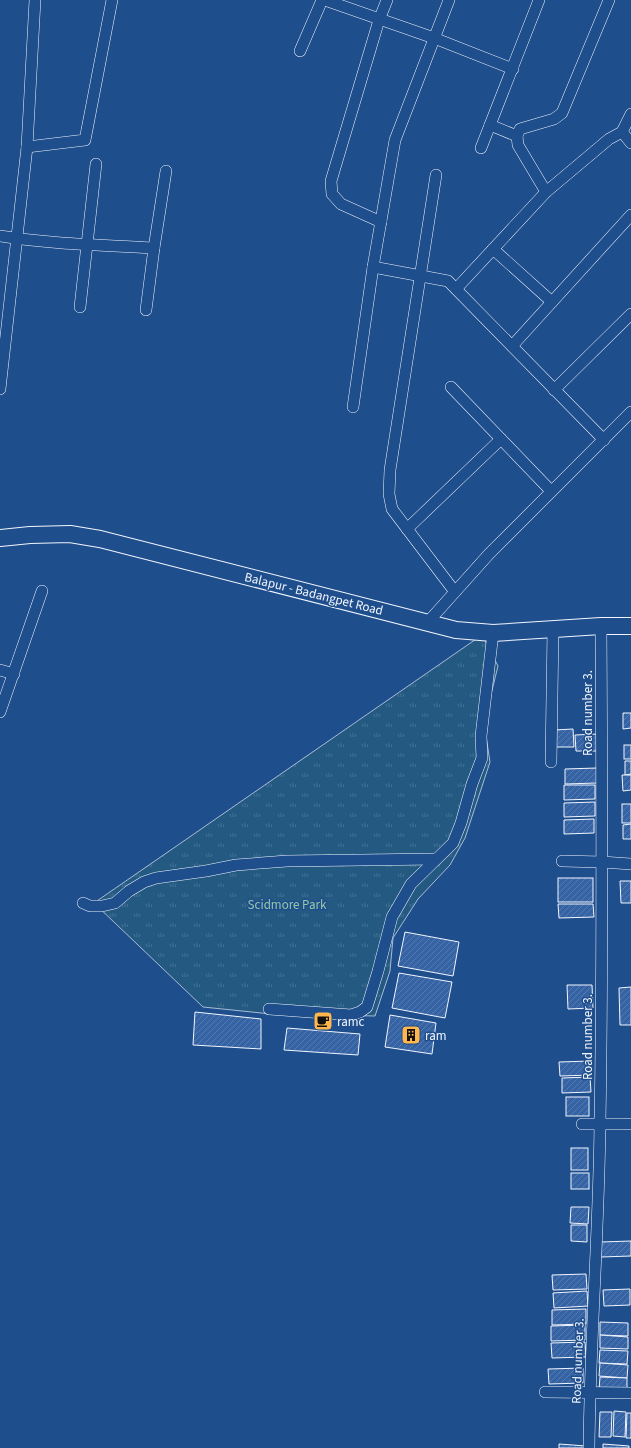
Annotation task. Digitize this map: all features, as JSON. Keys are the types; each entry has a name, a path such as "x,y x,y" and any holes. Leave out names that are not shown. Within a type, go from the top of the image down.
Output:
{"street":[{"path":"0,389 27,147 35,0"},
{"path":"27,147 85,140 112,0"},
{"path":"300,51 322,0"},
{"path":"325,0 434,38 513,69"},
{"path":"381,222 341,204 332,194 330,181 379,20 387,0"},
{"path":"353,407 366,328 373,267 395,140 449,0"},
{"path":"481,148 539,0"},
{"path":"546,192 518,145 516,136 520,130 554,119 562,113 609,0"},
{"path":"456,289 546,192 609,139 622,132 631,114"},
{"path":"490,125 516,136"},
{"path":"622,132 631,143"},
{"path":"80,307 96,164"},
{"path":"146,310 166,171"},
{"path":"436,175 390,470 389,494 392,509 455,592"},
{"path":"512,346 631,214"},
{"path":"0,236 86,244 154,248"},
{"path":"493,249 552,302"},
{"path":"373,267 448,281 604,440"},
{"path":"554,390 631,314"},
{"path":"451,388 551,491"},
{"path":"428,622 489,554 631,412"},
{"path":"407,529 501,439"},
{"name":"Balapur - Badangpet Road","path":"0,538 30,535 70,534 100,539 456,630 494,633 601,626 631,626"},
{"path":"0,712 42,591"},
{"name":"Road number 3.","path":"589,1448 589,1392 600,1124 602,862 601,626"},
{"path":"551,762 553,629"},
{"path":"269,1009 351,1014 360,1012 367,1007 392,917 411,884 453,843 461,823 472,784 482,758 481,736 494,633"},
{"path":"0,670 14,674"},
{"path":"83,903 90,906 102,906 115,903 129,891 144,882 156,878 236,865 287,861 436,859"},
{"path":"562,861 631,864"},
{"path":"582,1124 631,1124"},
{"path":"545,1392 631,1393"}],"green space":[{"name":"Scidmore Park","path":"482,635 498,666 484,723 490,762 465,838 450,865 418,899 393,938 390,971 375,1016 271,1014 203,1007 94,903"}],"building":[{"path":"623,713 631,713 631,728 623,729"},
{"path":"573,729 574,747 554,747 554,730"},
{"path":"598,734 598,751 576,751 575,735"},
{"path":"624,745 631,745 631,759 624,759"},
{"path":"625,761 631,761 631,774 625,775"},
{"path":"597,768 597,783 565,784 565,769"},
{"path":"622,775 631,775 631,790 623,791"},
{"path":"564,785 595,785 595,799 564,800"},
{"path":"595,802 595,816 564,817 564,803"},
{"path":"622,804 631,804 631,823 622,823"},
{"path":"594,819 594,833 564,834 564,820"},
{"path":"631,824 631,839 623,839 623,825"},
{"path":"558,878 593,878 593,902 558,902"},
{"path":"620,881 631,881 631,903 621,903"},
{"path":"558,904 593,904 594,917 559,918"},
{"path":"405,932 459,942 453,976 398,966"},
{"path":"399,973 452,982 445,1018 392,1008"},
{"path":"567,985 592,985 593,1008 568,1009"},
{"path":"631,987 631,1025 620,1025 619,988"},
{"path":"195,1012 261,1019 261,1049 193,1045"},
{"name":"ram","path":"390,1015 436,1023 432,1054 385,1047"},
{"path":"287,1028 360,1034 358,1055 284,1050"},
{"path":"591,1061 592,1075 560,1076 559,1062"},
{"path":"590,1077 591,1092 562,1093 562,1078"},
{"path":"566,1097 589,1097 589,1116 566,1116"},
{"path":"571,1148 588,1148 588,1170 571,1170"},
{"path":"571,1173 589,1173 589,1189 571,1189"},
{"path":"571,1207 589,1207 588,1224 570,1223"},
{"path":"571,1225 587,1225 587,1242 571,1241"},
{"path":"631,1241 631,1256 601,1257 601,1242"},
{"path":"586,1274 587,1289 553,1290 552,1275"},
{"path":"630,1289 630,1305 604,1306 603,1290"},
{"path":"587,1291 588,1306 554,1308 553,1293"},
{"path":"586,1309 586,1324 552,1325 552,1310"},
{"path":"600,1322 628,1323 628,1336 600,1335"},
{"path":"585,1325 585,1340 551,1341 551,1326"},
{"path":"600,1335 628,1337 628,1349 600,1348"},
{"path":"585,1342 586,1357 552,1358 551,1343"},
{"path":"600,1350 628,1351 627,1364 599,1363"},
{"path":"600,1363 628,1365 627,1378 599,1376"},
{"path":"583,1368 583,1383 549,1384 548,1369"},
{"path":"600,1377 627,1378 627,1391 599,1390"},
{"path":"614,1411 626,1412 625,1437 613,1436"},
{"path":"600,1412 612,1412 611,1437 599,1437"},
{"path":"627,1413 631,1413 631,1438 626,1438"},
{"path":"559,1444 586,1446 586,1448 559,1448"},
{"path":"603,1444 629,1446 629,1448 603,1448"}],"place":[{"name":"ramc","path":"323,1021"},
{"name":"ram","path":"411,1035"}]}
